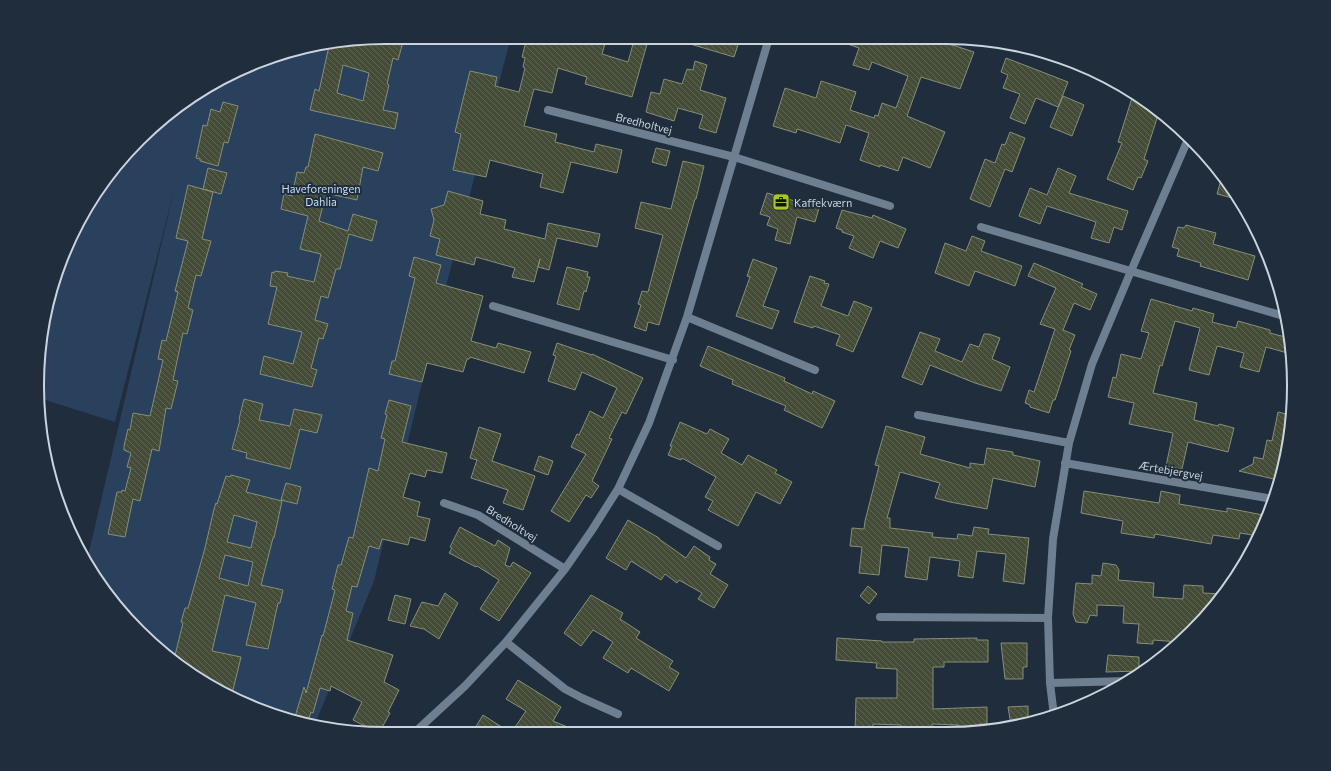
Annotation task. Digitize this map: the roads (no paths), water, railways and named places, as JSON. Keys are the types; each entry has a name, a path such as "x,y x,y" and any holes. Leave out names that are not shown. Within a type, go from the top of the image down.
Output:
{"street":[{"path":"421,727 465,686 506,642 565,568 592,530 618,489 649,423 673,360 767,44"},
{"name":"Bredholtvej","path":"548,110 734,157 890,206"},
{"path":"1053,710 1050,683 1048,618 1054,539 1069,443 1092,364 1130,271 1186,143"},
{"path":"981,227 1279,314"},
{"path":"493,306 673,360"},
{"path":"687,317 814,370"},
{"path":"918,415 1069,443"},
{"name":"Ærtebjergvej","path":"1065,463 1268,498"},
{"path":"618,489 718,546"},
{"name":"Bredholtvej","path":"444,503 478,515 565,568"},
{"path":"880,617 1048,618"},
{"path":"506,642 565,689 618,714"},
{"path":"1050,683 1115,681"}],"place":[{"name":"Kaffekværn","path":"781,202"}],"park label":[{"name":"Haveforeningen Dahlia","path":"321,194"}]}
